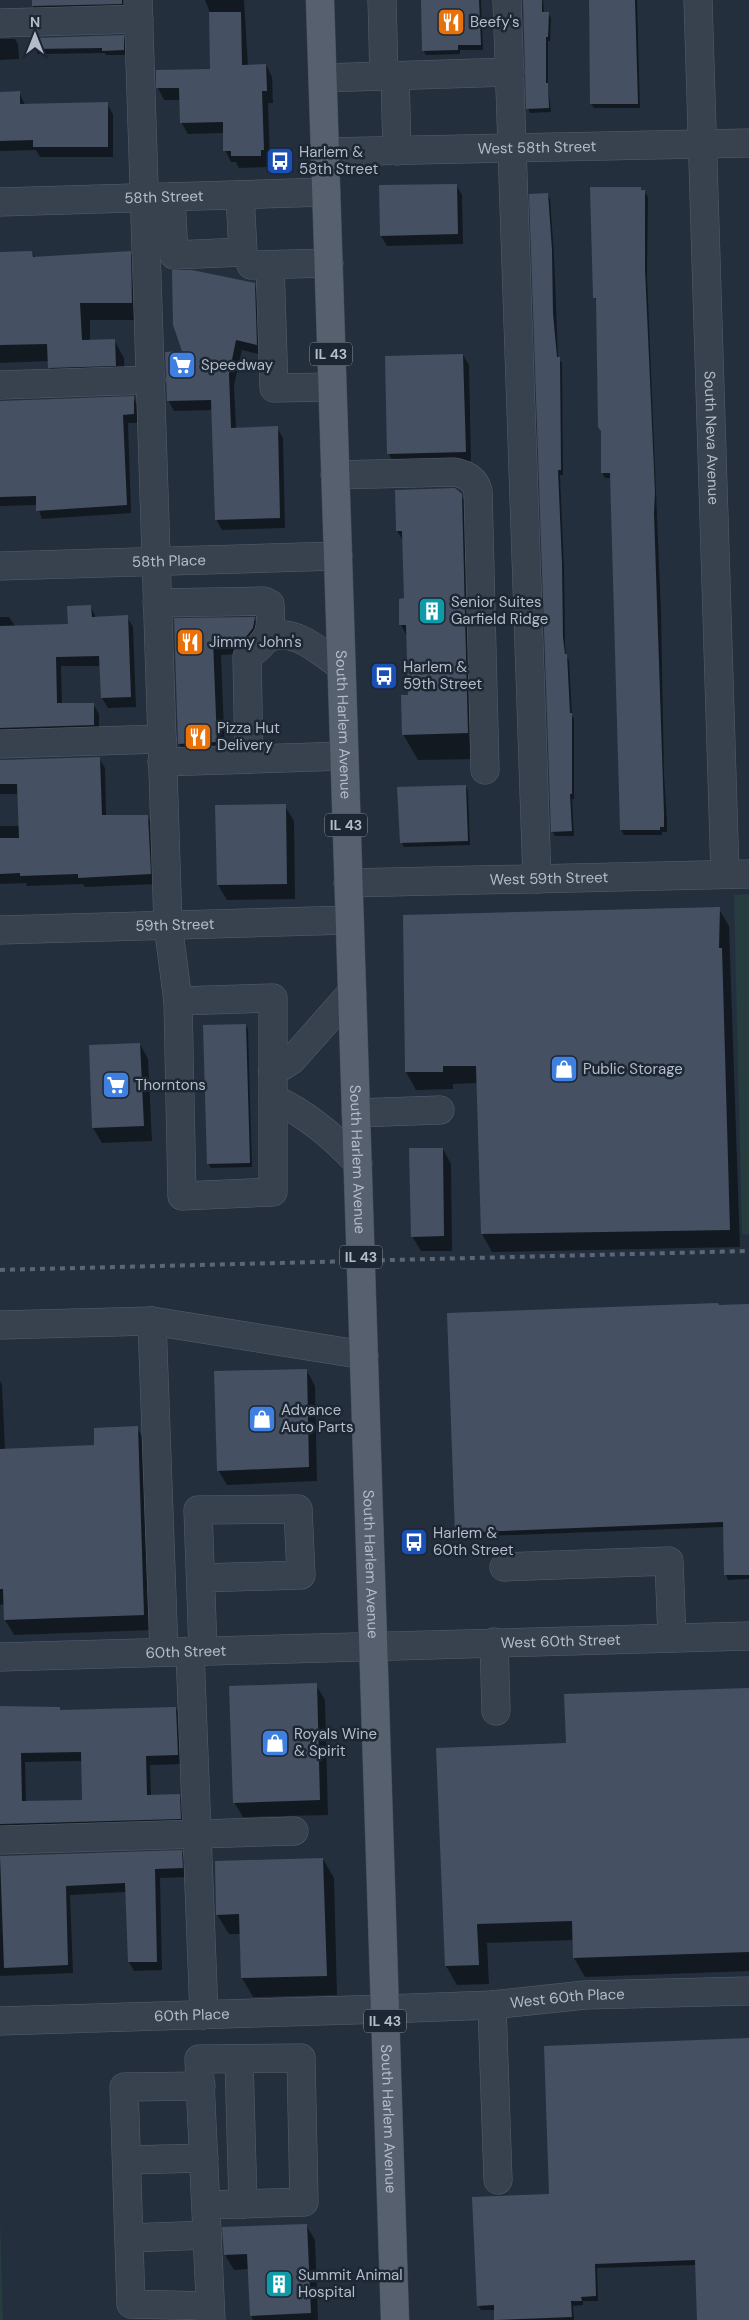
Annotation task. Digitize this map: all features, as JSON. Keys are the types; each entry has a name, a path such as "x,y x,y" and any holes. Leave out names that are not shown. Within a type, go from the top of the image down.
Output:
{"main road":[{"name":"South Harlem Avenue","path":"321,0 394,2320"}],"street":[{"path":"382,0 398,151"},
{"path":"507,0 537,879"},
{"name":"South Neva Avenue","path":"698,0 737,874"},
{"path":"0,23 139,9 168,925 178,1001 182,1196 273,1192 273,998 178,1001"},
{"path":"323,78 510,72"},
{"name":"West 58th Street","path":"325,152 749,143"},
{"name":"58th Street","path":"0,202 326,192"},
{"path":"240,195 243,265 329,264"},
{"path":"171,197 174,255 243,252"},
{"path":"270,265 274,388 332,387"},
{"path":"0,385 150,380"},
{"path":"335,475 455,472 471,478 476,484 478,491 485,770"},
{"name":"58th Place","path":"0,566 338,556"},
{"path":"157,603 264,601 270,604 271,624 268,638"},
{"path":"249,759 247,657 268,638 284,634 297,637 341,666"},
{"path":"0,744 162,750 249,759 344,756"},
{"name":"West 59th Street","path":"348,883 737,874"},
{"name":"59th Street","path":"0,930 350,920"},
{"path":"273,1072 292,1060 352,992"},
{"path":"274,1099 294,1108 314,1122 338,1141 358,1163"},
{"path":"356,1113 440,1110"},
{"path":"0,1325 152,1321 364,1355"},
{"path":"152,1321 186,1652 197,1834 204,2014"},
{"path":"504,1567 669,1561 672,1638"},
{"path":"186,1652 201,1578"},
{"name":"West 60th Street","path":"373,1646 749,1636"},
{"path":"494,1642 496,1711"},
{"name":"60th Street","path":"0,1657 373,1646"},
{"path":"0,1840 294,1831"},
{"name":"West 60th Place","path":"385,2009 492,2005 585,1995 749,1991"},
{"path":"492,2005 498,2180"},
{"name":"60th Place","path":"0,2020 385,2009"},
{"path":"201,2086 124,2088 131,2304 211,2313 207,2235 200,2059 300,2058 304,2202 206,2205"},
{"path":"239,2059 243,2204"},
{"path":"127,2160 204,2158"},
{"path":"129,2238 207,2235"}],"green space":[{"path":"749,894 749,1234 742,1235 734,895"},
{"path":"0,2220 3,2320 0,2320"}],"building":[{"path":"32,0 122,0 122,4 32,6"},
{"name":"Beefy's","path":"421,0 479,0 481,45 458,45 458,50 422,51"},
{"path":"523,0 542,0 542,12 549,12 548,37 546,37 546,83 548,83 549,108 526,109"},
{"path":"589,0 635,0 638,104 590,104"},
{"path":"209,12 241,12 242,65 266,64 267,91 262,91 264,150 261,150 261,156 231,156 231,151 223,151 223,122 180,123 179,88 156,88 156,70 210,69"},
{"path":"124,35 124,50 102,51 102,48 34,49 33,38"},
{"path":"20,91 20,104 108,102 108,147 33,147 33,140 0,141 0,92"},
{"path":"457,184 458,234 380,236 379,185"},
{"path":"590,187 641,187 641,190 645,190 645,269 655,492 654,513 664,814 664,827 660,827 660,830 620,830 610,473 601,473 601,431 598,427 596,298 593,298"},
{"path":"548,193 552,250 553,313 557,357 560,357 561,470 558,470 563,637 565,654 567,654 570,713 572,713 572,794 570,794 572,831 551,832 529,194"},
{"path":"32,251 33,257 131,251 132,303 80,303 82,340 115,339 116,366 48,368 47,344 0,345 0,252"},
{"path":"172,270 192,270 255,283 257,345 236,340 229,374 231,428 278,426 280,518 215,520 211,400 167,401 165,352 182,351 173,325"},
{"path":"463,354 466,452 387,454 385,356"},
{"path":"134,396 134,414 123,415 127,505 36,511 36,496 0,497 0,401"},
{"name":"Senior Suites Garfield Ridge","path":"455,488 462,494 468,733 402,735 401,695 408,695 406,625 399,625 399,599 404,598 402,531 396,531 395,490"},
{"path":"91,605 92,617 128,615 131,697 101,698 99,656 56,657 57,703 94,703 94,725 0,728 0,626 68,624 67,606"},
{"path":"255,617 253,628 245,638 213,640 217,742 178,744 174,618"},
{"path":"100,757 102,815 148,815 151,874 78,878 78,874 20,876 20,873 0,874 0,838 19,838 17,784 0,784 0,760"},
{"path":"466,785 468,841 400,843 397,787"},
{"path":"286,804 287,884 217,885 215,805"},
{"path":"720,907 719,948 722,948 730,1230 481,1234 476,1066 443,1066 443,1072 405,1072 403,915"},
{"name":"Thorntons","path":"246,1024 250,1163 207,1164 203,1025"},
{"name":"Thorntons","path":"140,1043 144,1126 92,1128 89,1045"},
{"path":"409,1148 443,1148 444,1236 411,1237"},
{"path":"718,1303 719,1305 749,1304 749,1575 724,1575 723,1522 455,1533 447,1313"},
{"name":"Advance Auto Parts","path":"307,1369 309,1467 217,1471 214,1371"},
{"path":"138,1426 144,1615 4,1620 3,1589 0,1589 0,1449 94,1445 94,1428"},
{"name":"Royals Wine & Spirit","path":"317,1683 320,1800 233,1803 229,1686"},
{"path":"749,1688 749,1952 573,1958 572,1921 477,1924 479,1965 445,1966 436,1748 566,1743 564,1694"},
{"path":"0,1706 60,1707 60,1710 176,1707 178,1755 146,1756 147,1795 180,1794 181,1819 0,1824","holes":["81,1752 82,1800 22,1801 21,1753"]},
{"path":"182,1850 183,1868 155,1869 157,1962 128,1962 125,1883 66,1886 68,1965 4,1968 0,1856"},
{"path":"323,1858 327,1976 241,1978 239,1914 216,1915 215,1861"},
{"path":"749,2038 749,2320 697,2320 695,2260 595,2264 596,2296 581,2297 582,2301 571,2301 572,2317 494,2320 494,2305 477,2306 472,2197 549,2194 544,2046"},
{"name":"Summit Animal Hospital","path":"307,2224 311,2313 250,2316 247,2254 224,2255 222,2227"}],"railway":[{"path":"0,1270 749,1251"}],"place":[{"name":"Beefy's","path":"451,22"},
{"name":"Harlem & 58th Street","path":"280,161"},
{"name":"Speedway","path":"182,365"},
{"name":"Senior Suites Garfield Ridge","path":"432,611"},
{"name":"Jimmy John's","path":"190,642"},
{"name":"Harlem & 59th Street","path":"384,676"},
{"name":"Pizza Hut Delivery","path":"198,737"},
{"name":"Public Storage","path":"564,1069"},
{"name":"Thorntons","path":"116,1085"},
{"name":"Advance Auto Parts","path":"262,1419"},
{"name":"Harlem & 60th Street","path":"414,1542"},
{"name":"Royals Wine & Spirit","path":"275,1743"},
{"name":"Summit Animal Hospital","path":"279,2284"}]}
